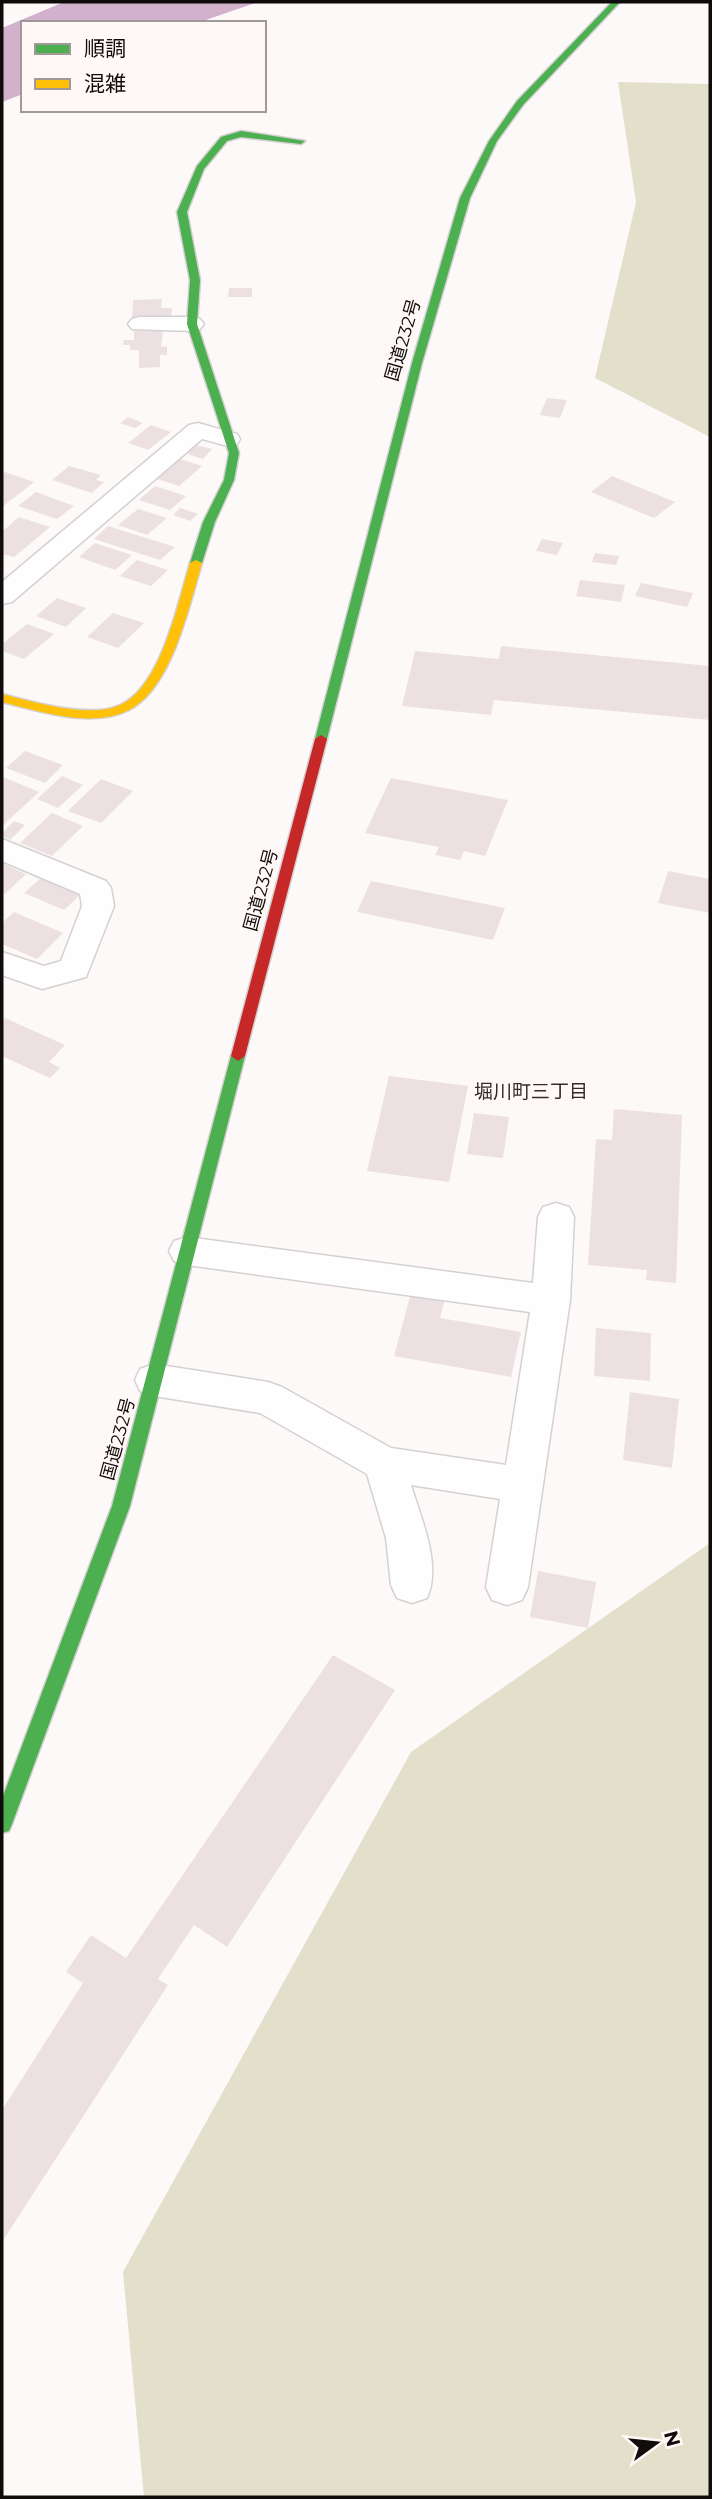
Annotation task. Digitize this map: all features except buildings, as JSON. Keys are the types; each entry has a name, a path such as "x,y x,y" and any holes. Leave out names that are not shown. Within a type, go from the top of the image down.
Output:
{"main road":[{"name":"国道232号","path":"2,1824 121,1506 391,470 405,402 452,234 469,185 493,139 537,79 616,2"},
{"path":"2,699 61,711 112,710 132,703 156,674 173,635 210,520 234,468 234,453 192,324 195,280 182,212 200,168 224,139 241,134 301,141"}],"street":[{"path":"140,324 192,324"},
{"path":"2,596 198,430 228,439"},
{"path":"2,849 95,888 98,905 74,969 42,978 2,963"},
{"path":"507,1587 551,1300 556,1217"},
{"path":"187,1251 551,1300"},
{"path":"154,1380 268,1398 384,1464 522,1485"},
{"path":"384,1464 407,1538 412,1585"}],"shaded area":[{"path":"64,2 258,2 203,21 21,21 21,95 2,102 2,28"},
{"path":"618,82 710,84 710,437 595,378 636,202"},
{"path":"710,1543 710,2497 144,2497 123,2272 411,1752"}],"traffic: fast":[{"path":"321,739 417,363 465,198 493,141 520,103 616,2"},
{"path":"196,563 209,522 229,480 234,453 192,324 195,280 182,212 200,168 224,139 241,134 301,141"},
{"path":"2,1824 121,1506 238,1056"}],"traffic: slow":[{"path":"2,698 80,713 111,712 124,708 138,698 161,665 196,563"}],"traffic: jam":[{"path":"238,1056 321,739"}],"district":[{"name":"堀川町三丁目","path":"531,1091"}]}
